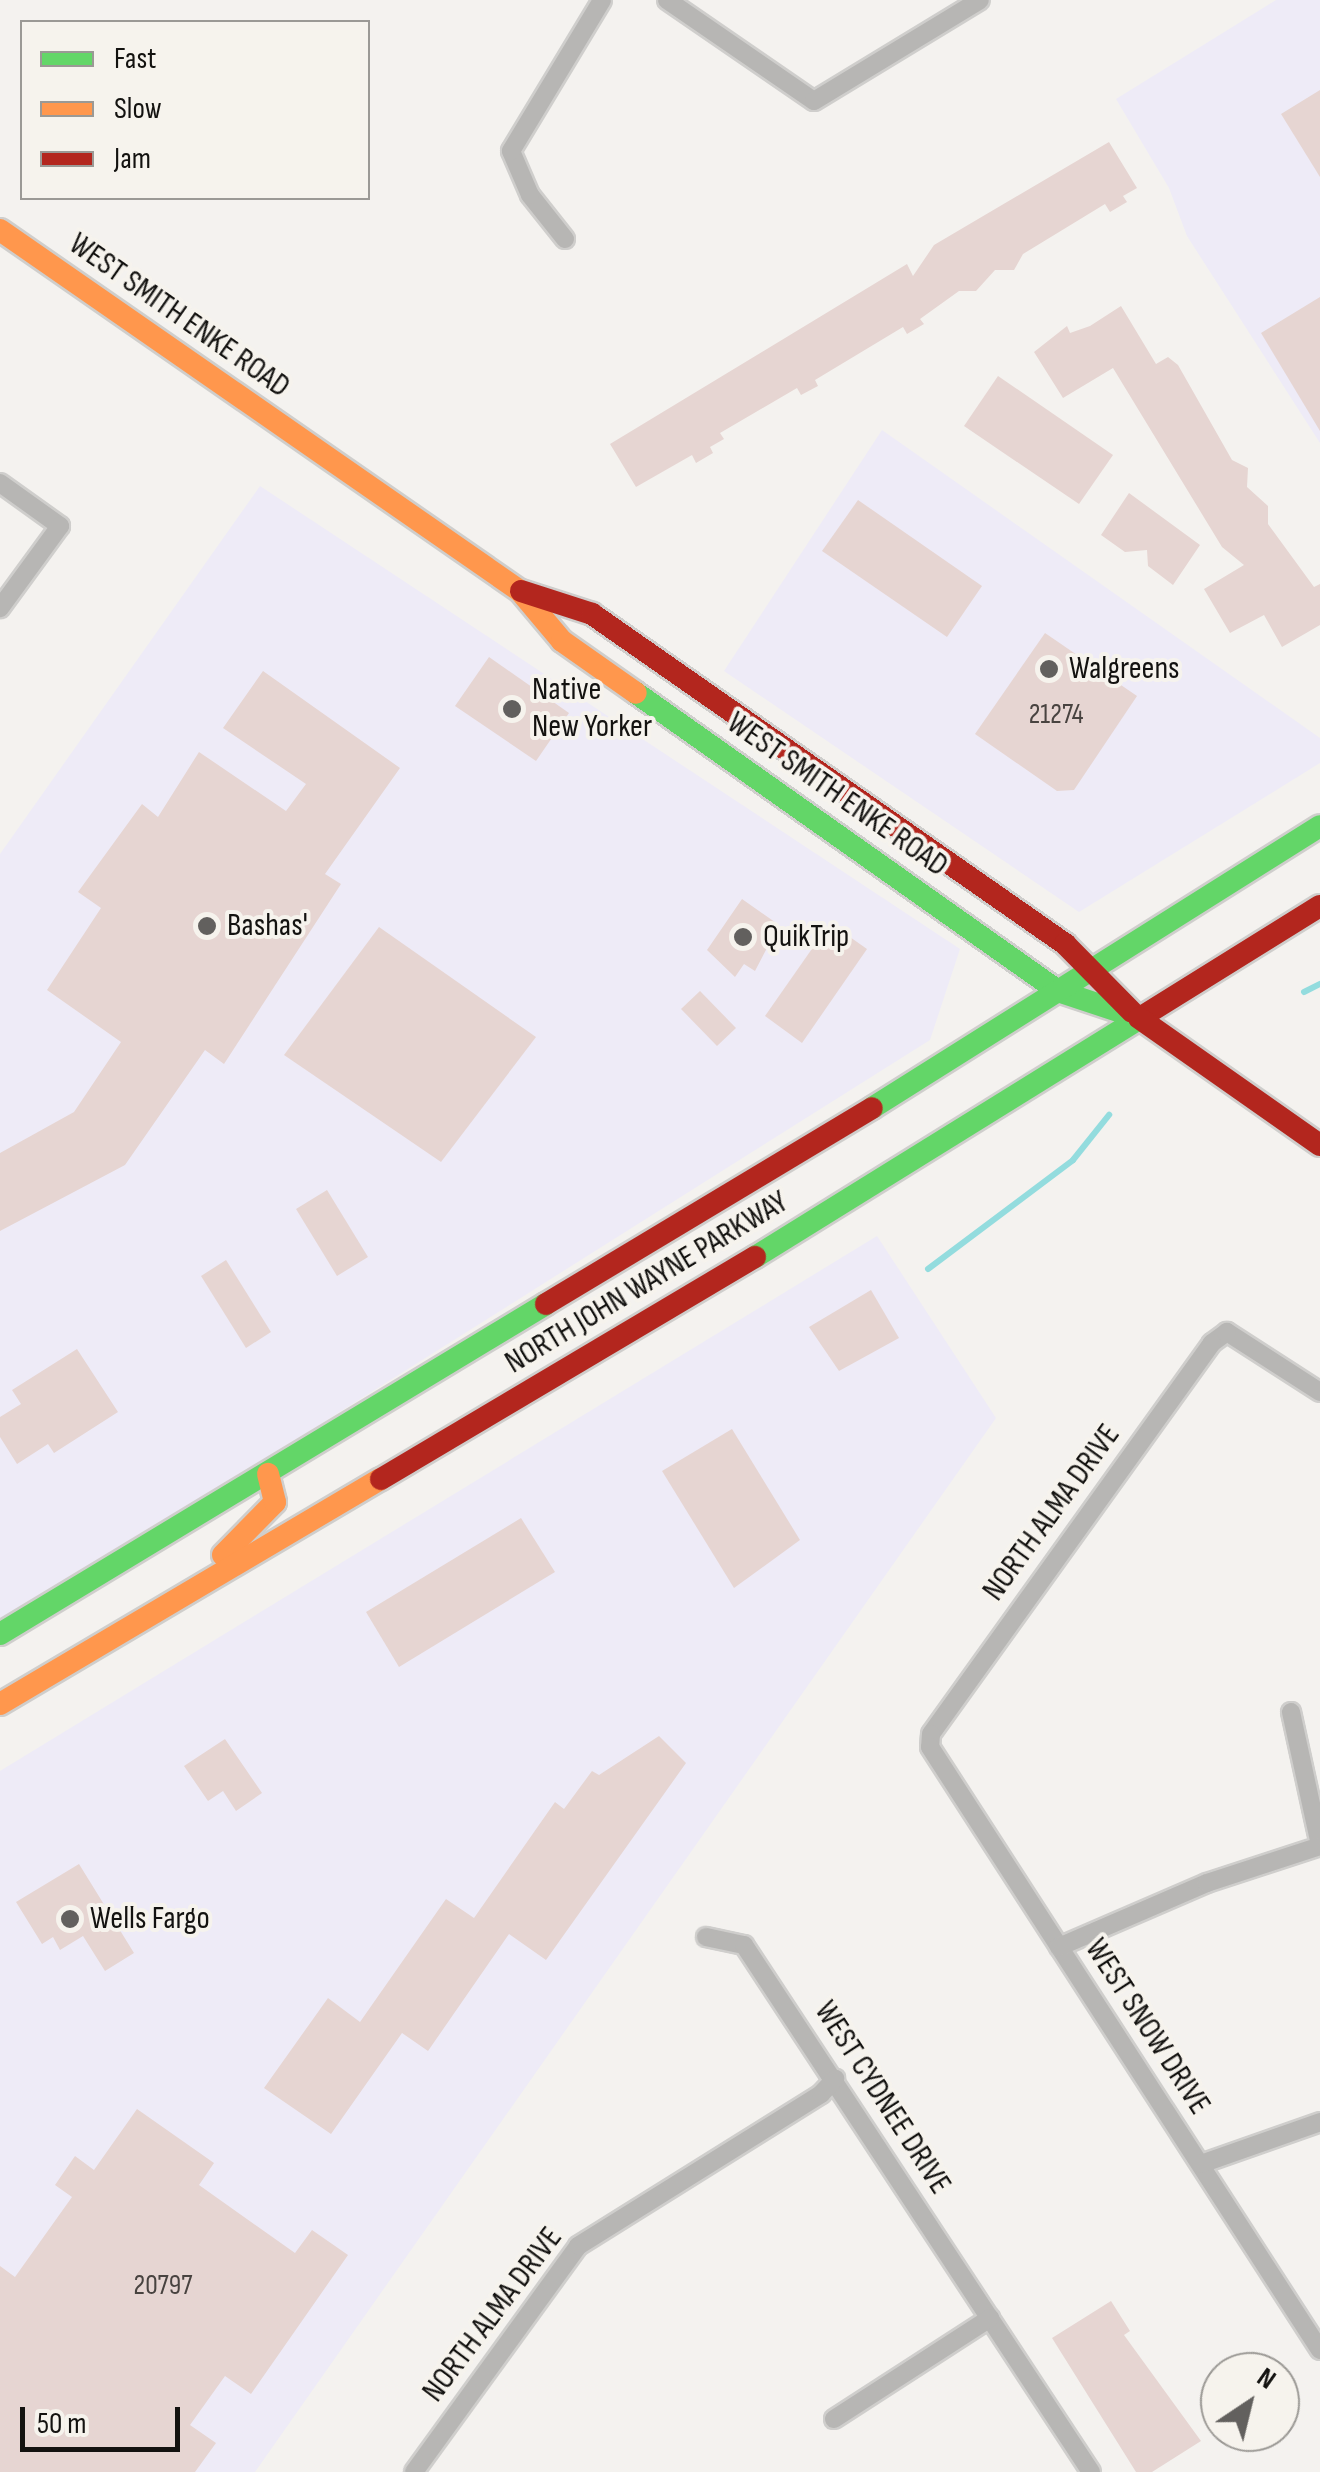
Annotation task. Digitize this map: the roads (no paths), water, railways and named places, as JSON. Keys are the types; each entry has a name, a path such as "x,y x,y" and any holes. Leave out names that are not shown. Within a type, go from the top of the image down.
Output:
{"main road":[{"name":"WEST SMITH ENKE ROAD","path":"0,230 520,591 562,641 1058,992 1139,1018"},
{"name":"WEST SMITH ENKE ROAD","path":"520,591 592,614 1065,944 1139,1018 1320,1145"},
{"path":"662,711 693,707 790,772 822,774"},
{"path":"0,1634 1058,992 1320,826"},
{"name":"NORTH JOHN WAYNE PARKWAY","path":"0,1704 671,1308 1320,906"},
{"path":"179,1596 272,1508 277,1495 268,1474"}],"street":[{"path":"564,240 530,195 511,152 602,0"},
{"path":"667,0 814,101 980,0"},
{"path":"0,483 60,526 0,608"},
{"name":"NORTH ALMA DRIVE","path":"930,1734 1212,1343 1227,1332 1320,1392"},
{"path":"1059,1946 1207,1882 1320,1845 1291,1712"},
{"name":"WEST SNOW DRIVE","path":"930,1734 930,1748 1320,2350"},
{"name":"WEST CYDNEE DRIVE","path":"706,1938 744,1944 1091,2472"},
{"name":"NORTH ALMA DRIVE","path":"414,2472 578,2246 821,2094 835,2078"},
{"path":"1201,2164 1320,2122"},
{"path":"834,2420 990,2318"}],"waterway":[{"path":"1304,992 1320,984"},
{"path":"928,1269 1073,1160 1109,1115"}],"place":[{"name":"Walgreens","path":"1049,669"},
{"name":"Native New Yorker","path":"512,709"},
{"name":"Bashas'","path":"207,926"},
{"name":"QuikTrip","path":"743,937"},
{"name":"Wells Fargo","path":"70,1919"}]}
